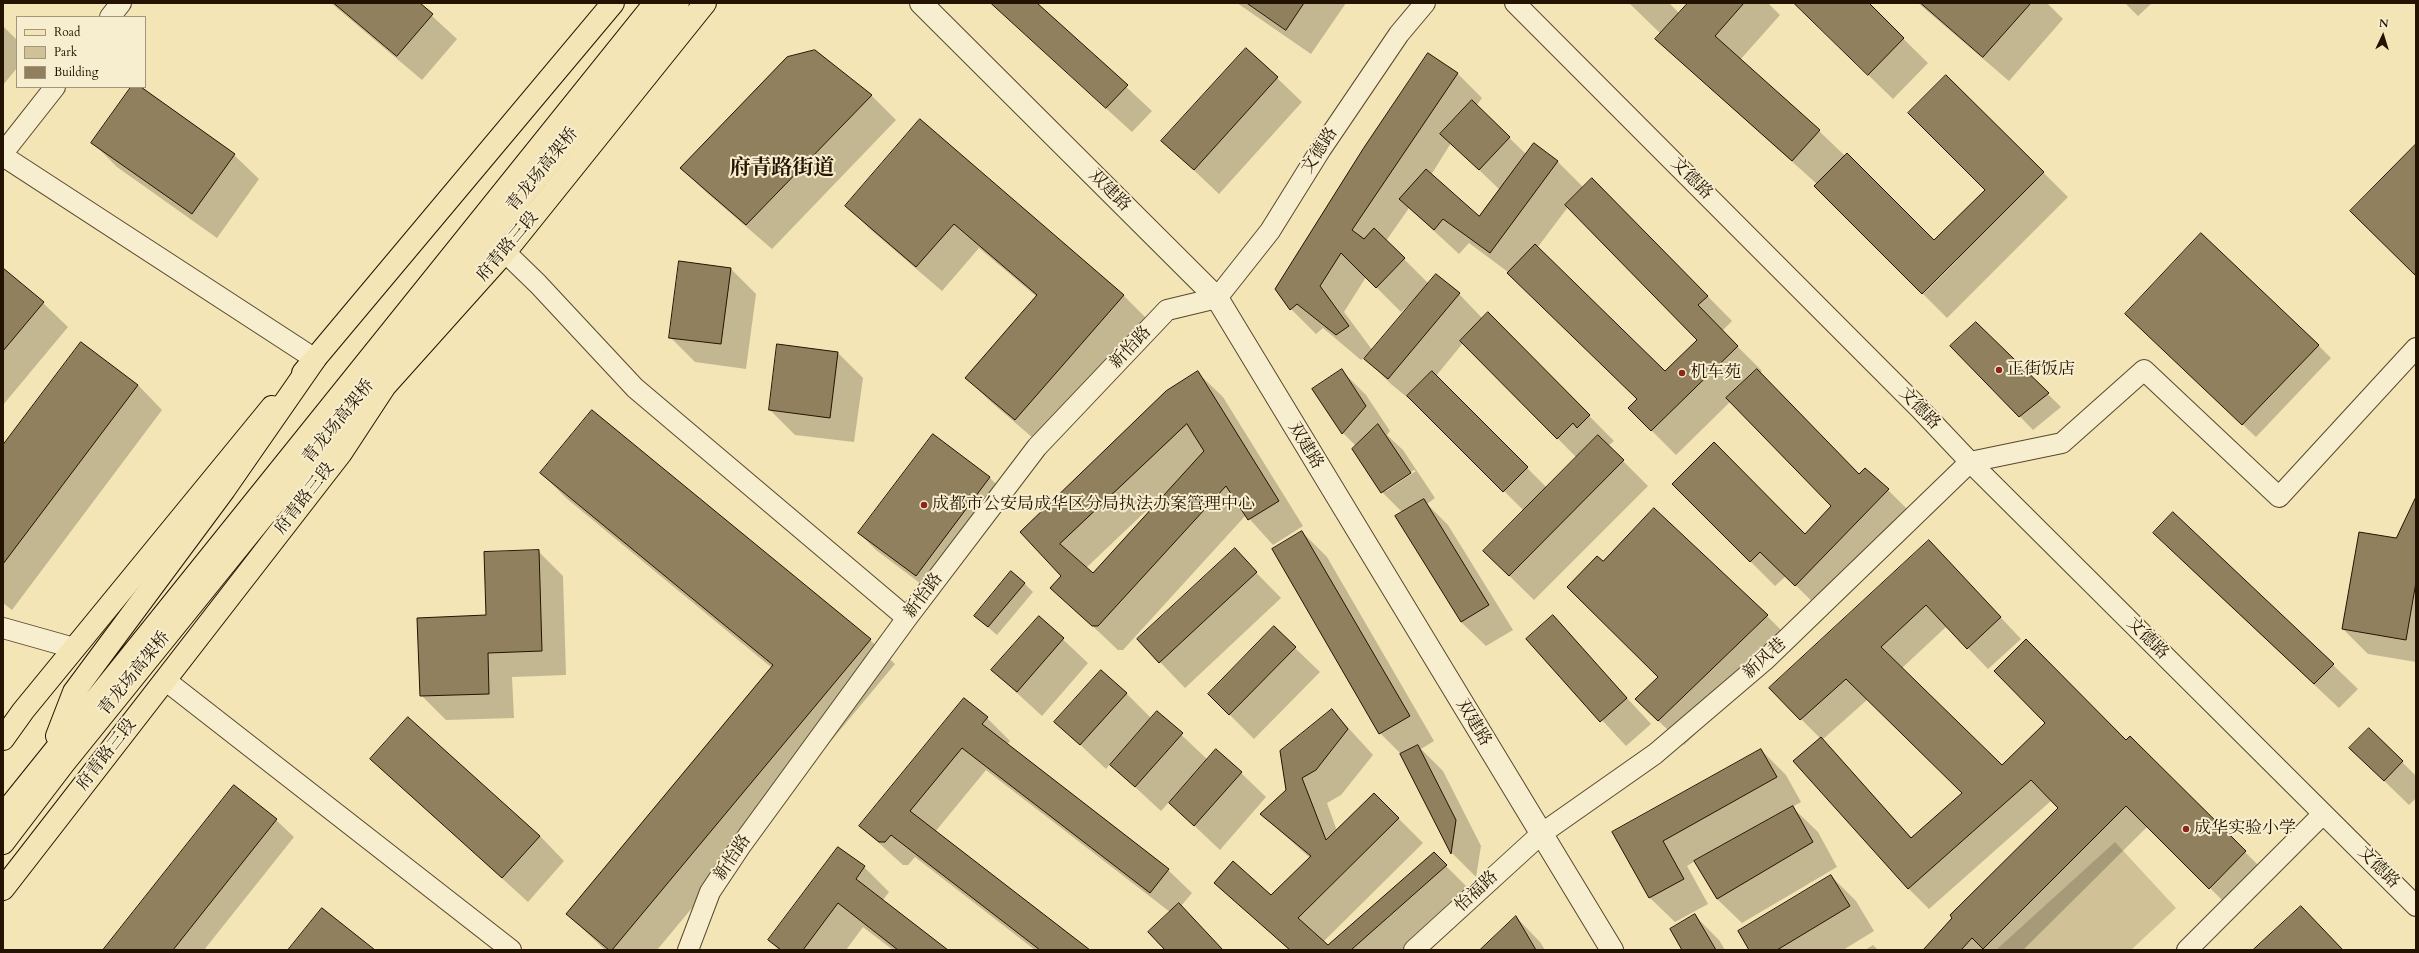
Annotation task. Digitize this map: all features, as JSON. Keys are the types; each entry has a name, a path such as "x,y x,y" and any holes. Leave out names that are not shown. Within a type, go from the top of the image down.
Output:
{"main road":[{"path":"3,738 74,648 263,417 315,359 613,3"},
{"name":"青龙场高架桥","path":"3,843 57,759 655,3"},
{"name":"青龙场高架桥","path":"3,815 57,759 678,3"},
{"name":"府青路三段","path":"3,889 341,453 385,386 505,252 705,3"},
{"path":"57,759 74,692 224,490 315,359"},
{"path":"57,759 114,720 337,436 385,386"}],"street":[{"path":"111,16 121,3"},
{"name":"双建路","path":"921,3 1217,298 1612,950"},
{"name":"文德路","path":"1217,298 1270,231 1320,149 1399,34 1425,3"},
{"name":"文德路","path":"1515,3 1970,462 2416,906"},
{"path":"3,153 54,88"},
{"path":"3,156 315,359"},
{"path":"505,252 538,284 635,388 908,618"},
{"name":"新怡路","path":"688,950 710,892 742,844 908,618 1037,447 1167,310 1217,298"},
{"path":"1970,462 2062,443 2144,370 2279,497 2416,348"},
{"name":"新风巷","path":"1541,834 1655,754 1764,661 1970,462"},
{"path":"3,628 74,648"},
{"path":"165,680 511,950"},
{"path":"2187,950 2323,814"},
{"name":"怡福路","path":"1414,950 1541,834"}],"green space":[{"path":"2115,842 2176,908 2131,950 1996,950"}],"building":[{"path":"334,3 420,3 433,14 397,56"},
{"path":"991,3 1037,3 1128,85 1106,108"},
{"path":"1247,3 1304,3 1286,30"},
{"path":"1688,3 1744,3 1715,36 1820,130 1792,161 1655,39"},
{"path":"1794,3 1869,3 1904,38 1868,75"},
{"path":"1921,3 2031,3 1983,57"},
{"path":"1246,48 1278,77 1194,170 1161,141"},
{"path":"815,50 872,95 746,225 680,168 787,57"},
{"path":"1428,53 1458,73 1352,230 1364,239 1374,228 1405,258 1376,288 1341,253 1320,286 1349,326 1336,335 1297,304 1290,310 1275,289 1363,149"},
{"path":"1946,75 2044,172 1922,294 1814,186 1847,153 1934,240 1985,190 1908,113"},
{"path":"130,88 142,88 235,154 192,214 91,143"},
{"path":"1472,100 1510,137 1479,170 1440,134"},
{"path":"920,119 1124,295 1015,420 965,378 1037,295 954,224 916,267 845,206"},
{"path":"1534,143 1558,161 1490,253 1443,219 1434,230 1399,199 1426,169 1479,216"},
{"path":"2416,144 2416,276 2350,211"},
{"path":"1592,178 1708,296 1698,305 1738,346 1651,431 1628,408 1637,399 1507,273 1535,244 1665,371 1697,340 1565,205"},
{"path":"2201,233 2319,345 2242,425 2125,314"},
{"path":"679,261 731,268 721,344 669,338"},
{"path":"3,268 44,302 3,351"},
{"path":"1436,274 1460,293 1388,379 1364,359"},
{"path":"1488,312 1590,415 1577,428 1573,423 1557,439 1460,341"},
{"name":"正街饭店","path":"1976,322 2049,393 2019,417 1950,346"},
{"path":"81,342 138,385 3,564 3,445"},
{"path":"777,344 838,352 830,418 769,410"},
{"path":"1342,369 1366,406 1342,434 1312,389"},
{"path":"1757,369 1859,474 1865,468 1889,489 1795,586 1760,552 1750,562 1672,484 1714,442 1805,534 1831,506 1726,398"},
{"path":"1198,371 1279,501 1248,520 1226,486 1098,626 1092,626 1050,588 1061,576 1020,532 1166,391","holes":["1187,424 1204,451 1093,573 1060,544"]},
{"path":"1432,371 1528,467 1503,492 1407,396"},
{"path":"592,410 871,639 612,950 609,950 566,914 773,665 540,473"},
{"path":"1378,424 1411,473 1381,493 1352,449"},
{"name":"成都市公安局成华区分局执法办案管理中心","path":"933,434 990,477 916,576 858,533"},
{"path":"1598,435 1624,460 1509,576 1483,551"},
{"path":"2416,497 2416,582 2406,640 2342,629 2359,532 2396,538"},
{"path":"1424,499 1489,605 1461,622 1395,516"},
{"path":"1654,508 1768,615 1658,721 1635,699 1658,677 1567,587 1597,556 1603,561"},
{"path":"2173,512 2334,664 2314,684 2153,533"},
{"path":"1302,531 1410,716 1379,734 1272,549"},
{"path":"1929,540 2001,617 1967,649 1926,605 1881,647 2002,765 2045,723 1994,671 2026,639 2126,740 2130,736 2246,851 2209,889 2126,806 1983,949 1972,938 1961,950 1923,950 1952,918 1950,915 2058,808 2031,780 1908,889 1793,761 1821,737 1911,838 1962,793 1846,679 1800,720 1769,688"},
{"path":"1235,548 1257,572 1159,663 1137,639"},
{"path":"539,550 542,651 488,653 489,694 420,696 417,618 486,615 484,552"},
{"path":"1011,571 1025,583 988,627 974,616"},
{"path":"1553,615 1627,698 1600,722 1526,639"},
{"path":"1039,616 1064,638 1017,692 991,670"},
{"path":"1274,626 1296,647 1229,715 1208,694"},
{"path":"1101,670 1127,693 1080,745 1054,722"},
{"path":"964,698 988,717 982,724 1169,869 1150,893 962,748 910,811 1090,950 1040,950 891,835 885,842 879,842 859,826"},
{"path":"1332,709 1348,729 1316,770 1302,778 1326,840 1374,793 1399,818 1298,918 1328,945 1434,852 1447,865 1351,950 1290,950 1214,883 1233,861 1271,895 1311,856 1260,814 1286,790 1280,751"},
{"path":"1157,711 1183,733 1135,787 1110,765"},
{"path":"408,717 540,836 502,878 370,759"},
{"path":"2369,728 2403,761 2384,781 2349,748"},
{"path":"1418,745 1456,820 1451,854 1400,754"},
{"path":"1216,749 1242,772 1194,826 1169,803"},
{"path":"1761,749 1777,777 1663,841 1684,879 1649,898 1612,832"},
{"path":"234,785 277,819 173,950 103,950"},
{"path":"1793,806 1813,842 1717,899 1694,861"},
{"path":"838,847 865,866 856,879 948,950 898,950 838,903 803,950 781,950 768,940"},
{"path":"1831,875 1850,906 1777,950 1749,950 1738,931"},
{"path":"1179,903 1223,950 1165,950 1148,932"},
{"path":"2301,906 2343,950 2253,950"},
{"path":"322,908 375,950 288,950"},
{"path":"1695,914 1716,950 1682,950 1670,929"},
{"path":"1516,916 1536,950 1480,950"}],"place":[{"name":"正街饭店","path":"1999,370"},
{"name":"机车苑","path":"1682,373"},
{"name":"成都市公安局成华区分局执法办案管理中心","path":"924,505"},
{"name":"成华实验小学","path":"2186,829"}],"district":[{"name":"府青路街道","path":"782,169"}]}
